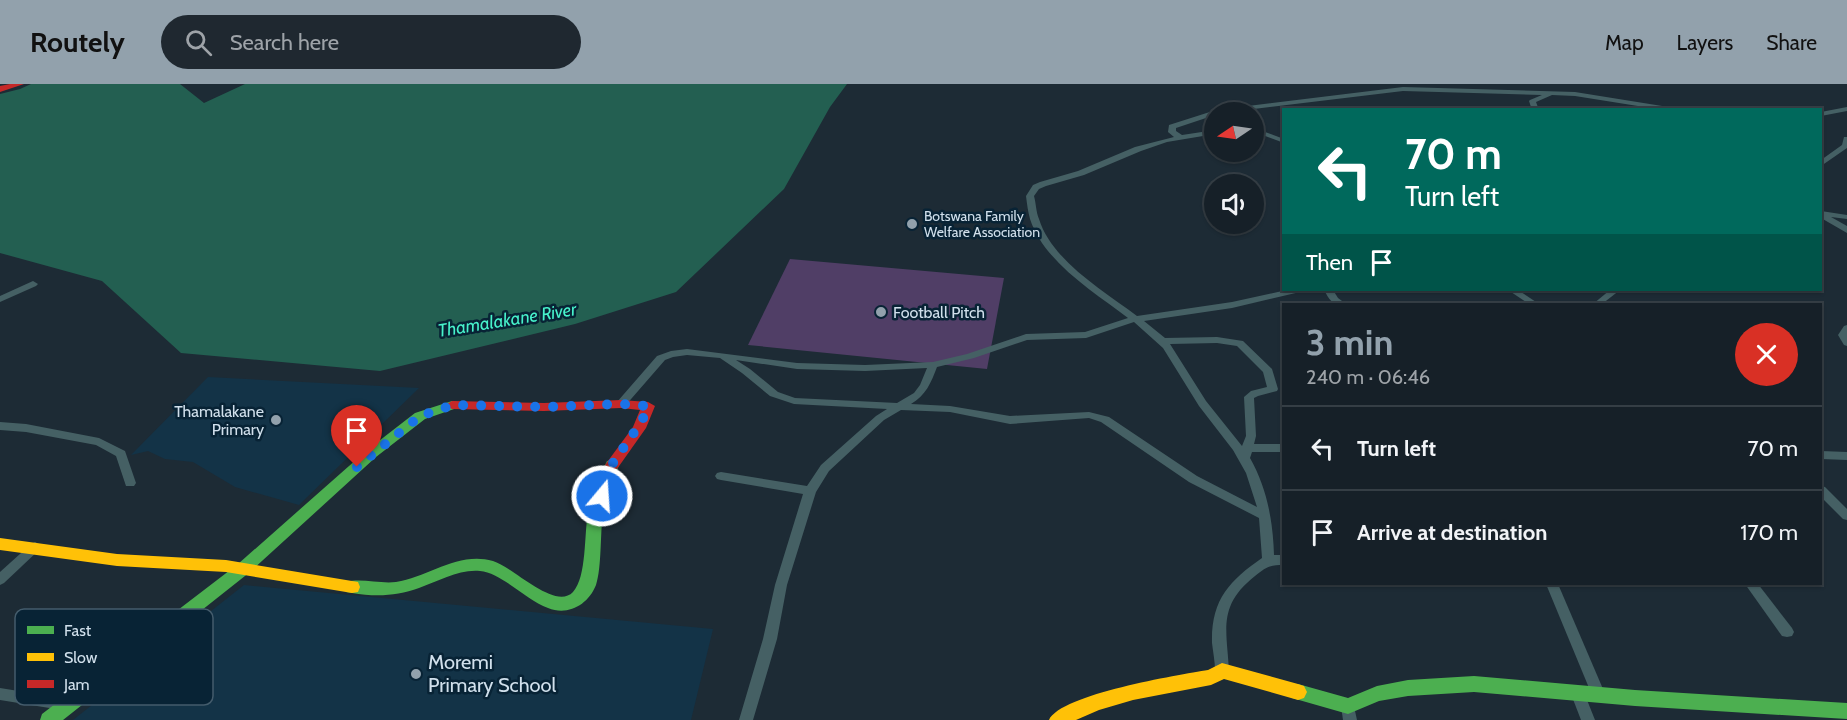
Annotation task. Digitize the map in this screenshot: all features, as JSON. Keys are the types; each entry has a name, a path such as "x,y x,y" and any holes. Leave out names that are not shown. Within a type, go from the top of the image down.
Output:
{"main road":[{"path":"0,89 20,84"},
{"path":"0,544 34,547 98,558 244,568 325,584 381,590 395,589 467,566 486,566 509,576 526,591 551,605 574,601 581,597 590,586 596,512 608,474 648,409 644,405 621,404 544,407 453,405 429,412 411,422 371,454 244,568 191,609"},
{"path":"1058,720 1088,704 1115,695 1211,677 1222,671 1349,713 1365,697 1422,687 1482,685 1599,696 1847,711"},
{"path":"49,720 68,705"}],"street":[{"path":"1181,138 1172,132 1172,127 1216,112 1357,93 1425,88 1548,96 1669,108"},
{"path":"1535,108 1532,101 1548,96"},
{"path":"1822,114 1847,109"},
{"path":"1204,134 1147,146 1081,173 1043,184 1036,187 1030,196 1033,212 1052,252 1162,341 1199,399 1246,453 1262,500 1268,560"},
{"path":"1264,134 1282,140"},
{"path":"1822,163 1845,146 1847,139"},
{"path":"1822,213 1847,217"},
{"path":"1822,214 1847,230"},
{"path":"0,299 33,284"},
{"path":"621,404 661,358 671,354 687,352 721,355 797,366 865,368 933,365 970,356 1026,337 1086,335 1135,319 1223,307 1293,291"},
{"path":"1330,291 1334,300 1339,303"},
{"path":"1514,291 1532,303"},
{"path":"1599,303 1614,291"},
{"path":"1847,328 1843,335 1847,343"},
{"path":"1162,341 1236,342 1264,366 1273,386 1270,390 1255,393 1249,397 1251,436 1246,453"},
{"path":"721,355 746,371 762,387 782,399 809,403 950,409 1010,420 1068,415 1089,415 1105,419 1146,444 1193,479 1265,516"},
{"path":"747,720 784,575 810,491 825,468 880,418 918,395 933,365"},
{"path":"0,426 26,428 99,442 122,454 130,483"},
{"path":"1246,453 1282,448"},
{"path":"1822,455 1847,456"},
{"path":"721,476 810,491"},
{"path":"1822,491 1847,516"},
{"path":"0,580 34,547"},
{"path":"1222,671 1219,644 1222,611 1228,592 1268,560 1282,560"},
{"path":"1552,585 1599,696"},
{"path":"1752,585 1787,632"},
{"path":"0,694 15,696"},
{"path":"1578,694 1588,720"}],"shaded area":[{"name":"Football Pitch","path":"790,259 1004,278 987,369 748,345"},
{"name":"Thamalakane Primary","path":"208,377 419,388 299,505 235,487 193,462 165,459 148,451 131,455"},
{"name":"Moremi Primary School","path":"244,585 713,629 691,720 73,720 92,705 213,705 213,609"}],"water":[{"name":"Thamalakane River","path":"31,84 180,84 204,103 245,84 847,84 830,107 784,189 676,292 575,324 380,371 181,353 102,281 0,253 0,94"}],"traffic: fast":[{"path":"191,609 244,568 371,454 420,416 452,405"},
{"path":"352,587 378,590 397,588 446,571 469,565 480,565 491,567 554,604 566,604 578,598 588,584 596,511 612,465"},
{"path":"1298,692 1348,706 1377,694 1408,688 1474,684 1635,698 1847,711"},
{"path":"49,720 68,705"}],"traffic: slow":[{"path":"0,544 117,560 226,566 352,587"},
{"path":"1058,720 1114,697 1152,687 1211,677 1222,671 1298,692"}],"traffic: jam":[{"path":"0,89 20,84"},
{"path":"452,405 544,407 621,404 648,406 639,428 612,465"}],"place":[{"name":"Botswana Family Welfare Association","path":"912,224"},
{"name":"Football Pitch","path":"881,312"},
{"name":"Thamalakane Primary","path":"276,420"},
{"name":"Moremi Primary School","path":"416,674"}],"route":[{"path":"357,467 420,416 453,405 544,407 621,404 648,406 642,421 613,463 602,496"}]}
